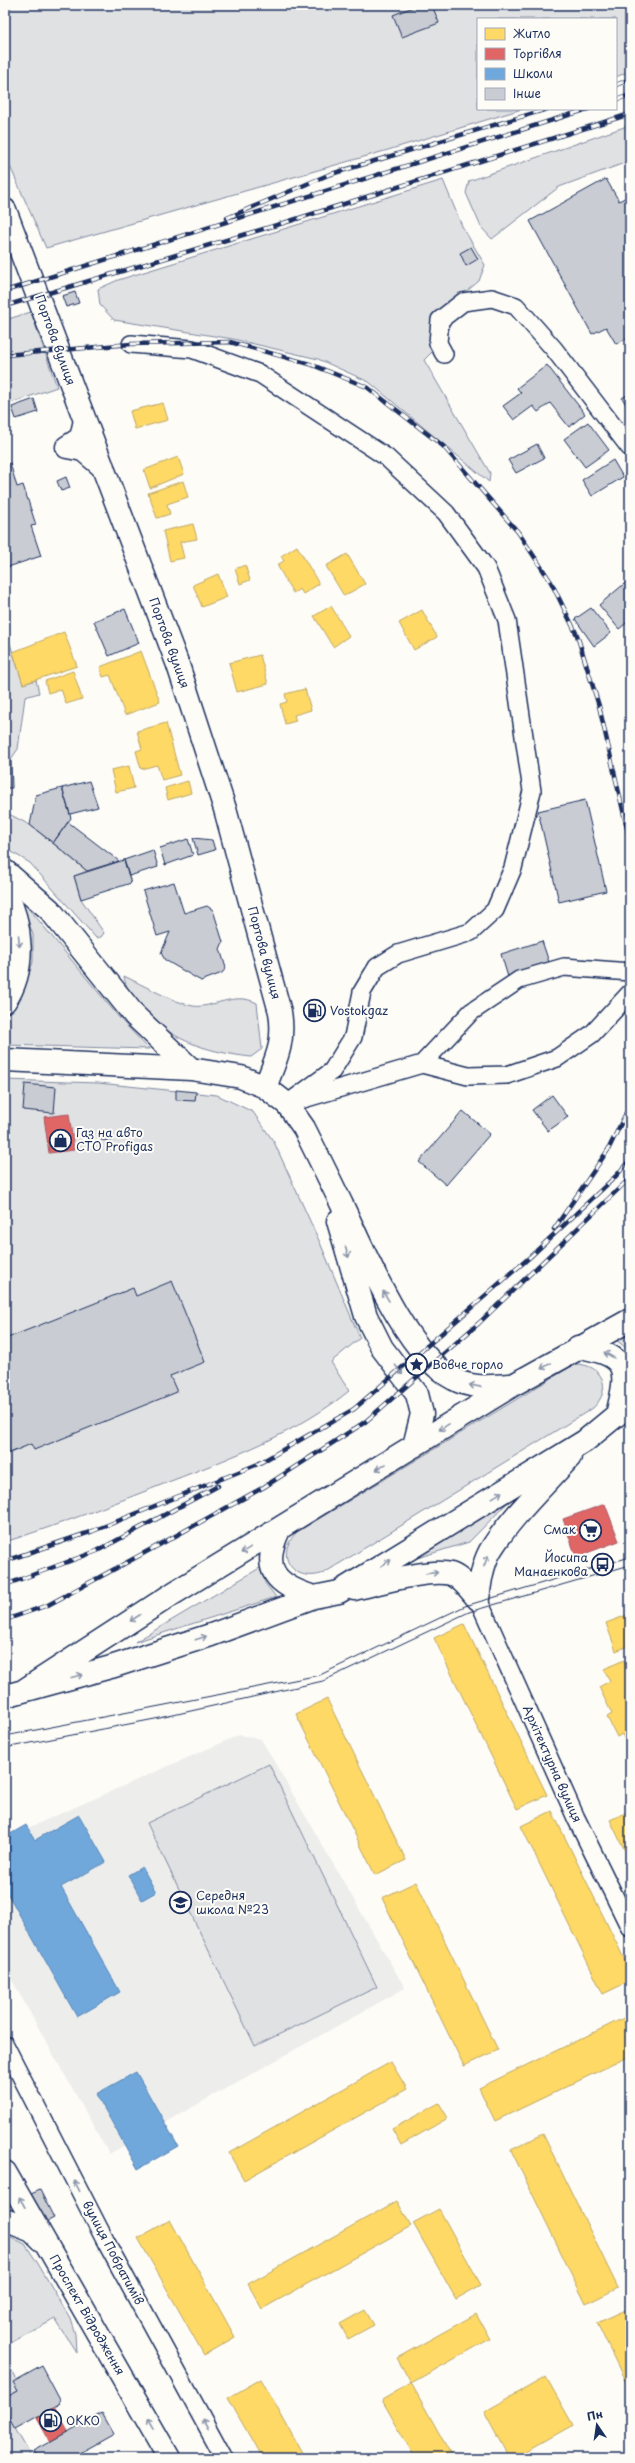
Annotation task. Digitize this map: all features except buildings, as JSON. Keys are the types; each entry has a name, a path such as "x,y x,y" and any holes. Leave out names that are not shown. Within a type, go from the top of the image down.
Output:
{"main road":[{"name":"Портова вулиця","path":"5,210 9,232 85,420 178,665 225,809 280,1012 283,1031 281,1048 265,1087"},
{"path":"5,871 50,910 135,1016 191,1068"},
{"path":"5,890 20,938 20,961 13,990 5,1001"},
{"path":"5,1060 191,1068 241,1077 265,1087 287,1104 304,1128 382,1289 406,1330 436,1366 453,1379 476,1387 513,1385"},
{"path":"327,1173 339,1225 366,1316 382,1348 417,1394 422,1414 414,1446"},
{"path":"26,1689 174,1593 279,1530 513,1385 578,1347 630,1320"},
{"path":"339,1592 585,1441 624,1410 624,1377 621,1364 611,1355 578,1347"},
{"path":"478,1599 481,1574 490,1552 504,1532 585,1441"},
{"path":"279,1530 271,1547 272,1566 276,1577 292,1590 314,1597"},
{"path":"5,1696 26,1689 111,1667 211,1635 314,1597 436,1572 452,1574 466,1584 478,1599"},
{"name":"Проспект Відродження","path":"5,2172 169,2458"},
{"path":"5,2220 32,2231 47,2247"}],"street":[{"path":"444,354 438,343 440,320 463,302 492,298 516,306 554,349 630,448"},
{"path":"131,344 192,349 260,374 386,456 446,513 486,568 507,620 532,791 513,868 495,910 471,932 398,954 377,967 362,992 353,1037 332,1071 287,1104"},
{"path":"287,1104 422,1064 471,1012 519,980 564,968 630,972"},
{"path":"422,1064 468,1076 507,1075 557,1058 592,1034 630,993"},
{"name":"Архітектурна вулиця","path":"478,1599 576,1818 630,1928"},
{"name":"вулиця Побратимів","path":"5,2045 106,2242 224,2458"}],"shaded area":[{"path":"5,5 630,5 630,71 617,77 617,18 477,18 477,110 519,110 388,150 46,248 5,155"},
{"path":"630,125 630,161 559,187 492,239 481,227 466,193 469,181"},
{"path":"443,180 462,226 485,265 479,281 433,319 433,351 424,360 490,473 489,482 369,382 318,359 233,339 114,320 100,305 98,289 118,280"},
{"path":"31,312 57,387 5,405 5,320"},
{"path":"5,628 23,684 36,680 39,693 25,697 18,749 11,759 5,759"},
{"path":"5,812 30,825 87,871 74,876 81,899 104,933 101,937 96,938 30,863 5,848"},
{"path":"21,899 122,1021 149,1049 5,1045 5,1018 22,993 33,962 33,935"},
{"path":"5,914 10,961 5,977"},
{"path":"124,976 168,997 193,1006 208,1005 232,999 248,1000 257,1003 262,1049 251,1057 234,1055 202,1047 172,1034 159,1025 136,1000 125,983"},
{"path":"5,1080 98,1083 217,1095 253,1112 274,1142 321,1245 360,1338 331,1362 349,1391 308,1419 264,1443 109,1505 5,1542"},
{"path":"630,1334 630,1351 616,1340"},
{"path":"575,1364 585,1365 592,1368 602,1379 603,1393 593,1408 324,1573 313,1575 303,1574 296,1571 290,1565 287,1558 287,1550 290,1541 297,1532"},
{"path":"519,1491 469,1542 404,1562"},
{"path":"263,1566 265,1583 276,1597 135,1642"},
{"name":"Середня школа №23","path":"239,1735 261,1739 405,1988 109,2154 5,1968 5,1838"},
{"path":"269,1764 377,1987 255,2046 147,1823"},
{"path":"5,2234 25,2244 37,2262 70,2318 75,2334 76,2352 55,2319 5,2346"},
{"path":"8,2364 17,2380 18,2391 5,2398 5,2365"},
{"path":"5,2411 32,2458 7,2458 5,2452"}],"tram line":[{"path":"5,1736 320,1675 465,1606 630,1557"},
{"path":"5,1748 160,1718 323,1681 469,1612 630,1565"}],"railway":[{"path":"617,85 630,79"},
{"path":"617,100 630,95"},
{"path":"227,218 328,175 544,110"},
{"path":"5,291 585,110"},
{"path":"5,306 290,221 630,114"},
{"path":"5,355 131,344 230,342 310,364 367,387 443,446 518,532 551,582 577,635 599,706 630,841"},
{"path":"554,1229 608,1150 630,1105"},
{"path":"5,1561 93,1531 258,1464 354,1409 530,1257 615,1177 630,1160"},
{"path":"5,1620 48,1605 159,1545 264,1487 365,1422 479,1323 630,1178"},
{"path":"5,1585 97,1551 218,1486"}],"place":[{"name":"Vostokgaz","path":"314,1011"},
{"name":"Газ на авто СТО Profigas","path":"60,1140"},
{"name":"Вовче горло","path":"416,1365"},
{"name":"Смак","path":"591,1530"},
{"name":"Йосипа Манаєнкова","path":"603,1565"},
{"name":"Середня школа №23","path":"180,1903"},
{"name":"ОККО","path":"51,2421"}]}
